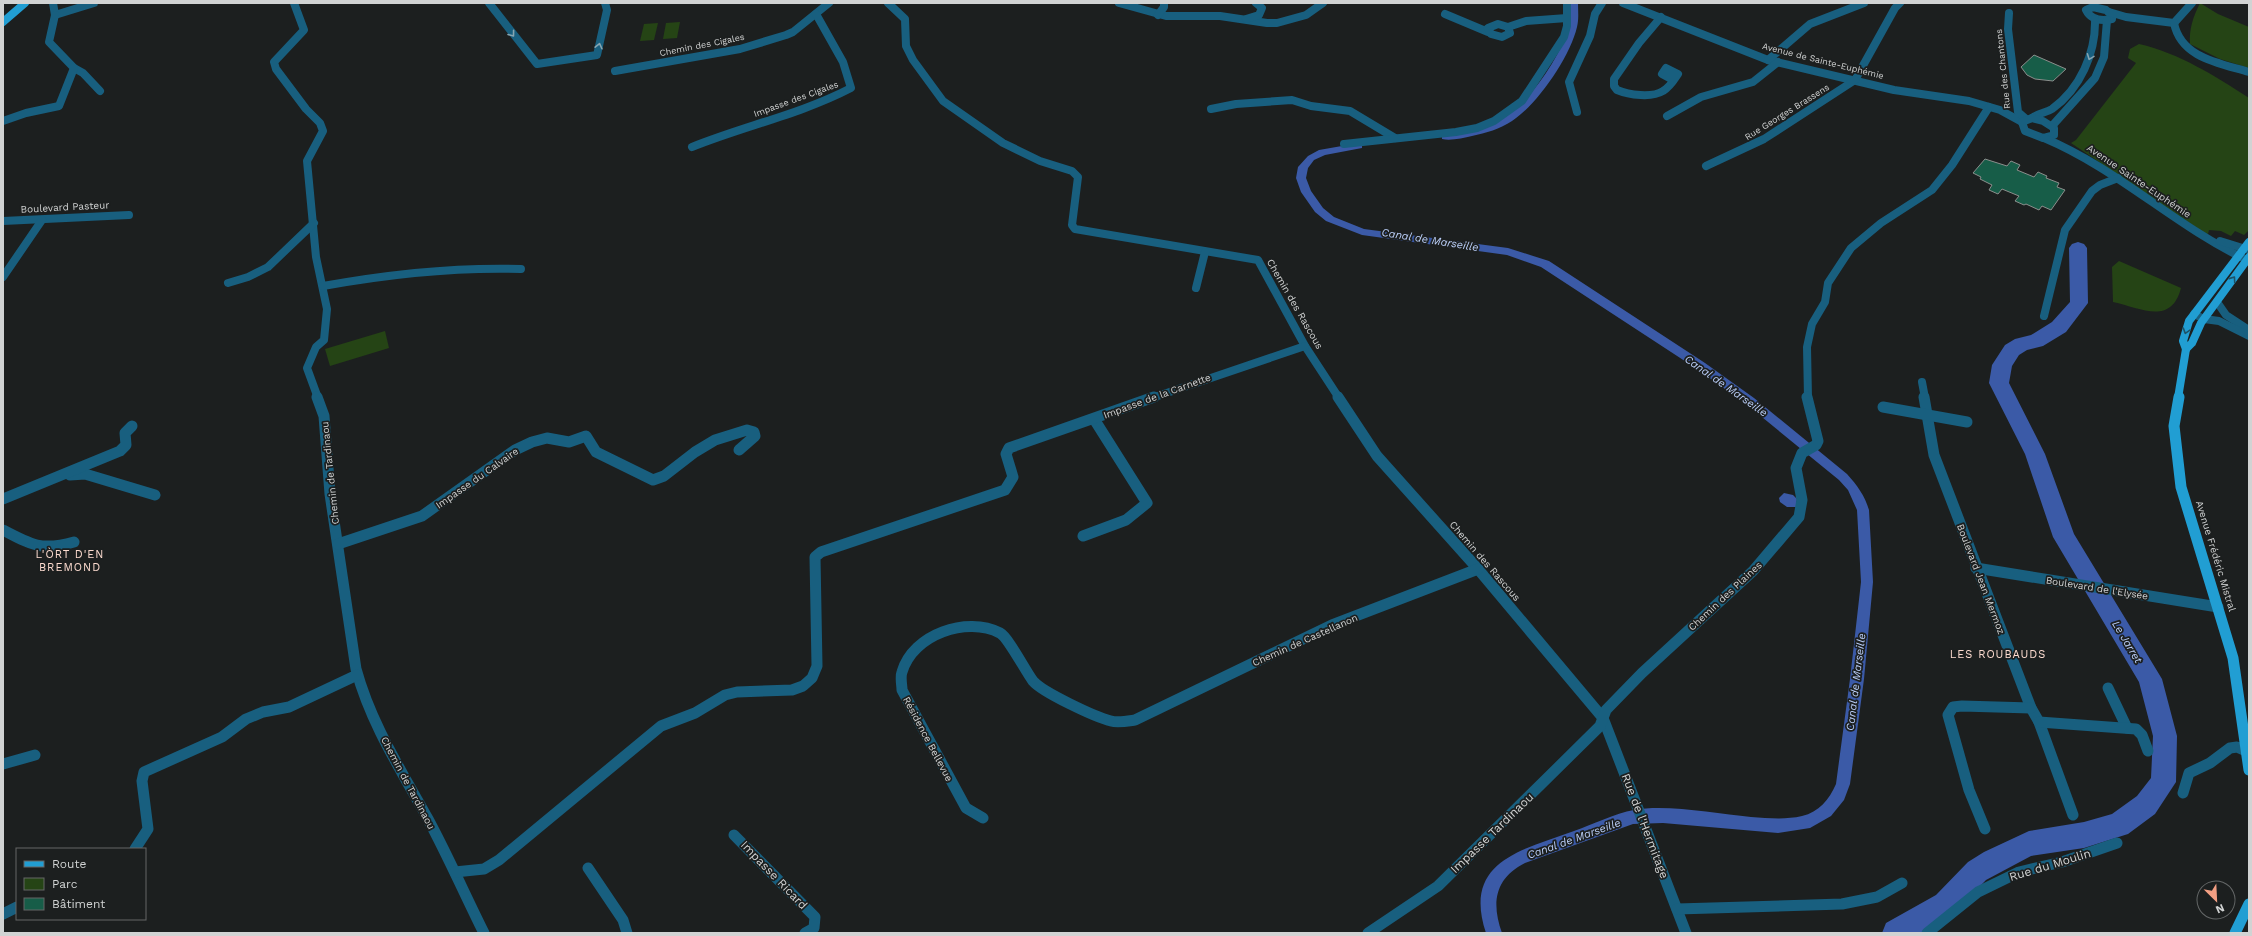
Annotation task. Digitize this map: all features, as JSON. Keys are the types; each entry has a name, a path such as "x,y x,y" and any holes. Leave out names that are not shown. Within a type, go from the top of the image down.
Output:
{"main road":[{"path":"3,22 25,3"},
{"name":"Avenue Frédéric Mistral","path":"2186,349 2192,343 2195,332 2217,302 2245,258 2247,247"},
{"name":"Avenue Frédéric Mistral","path":"2245,258 2197,310 2186,329 2183,341 2186,349 2174,426 2180,479 2233,658 2247,736 2246,751 2249,770"},
{"path":"2235,933 2249,904"}],"street":[{"path":"53,3 55,15 49,42 74,68 83,73 100,91"},
{"path":"55,15 94,3"},
{"name":"Chemin de Tardinaou","path":"294,3 304,30 294,42 277,56 274,62 276,69 306,109 320,123 323,132 307,161 316,257 327,309 324,340 316,347 307,368 324,416 330,494 357,675 360,689 402,776 455,872 484,933"},
{"path":"489,3 537,64 568,61 597,55 607,10 605,3"},
{"name":"Chemin des Cigales","path":"614,71 740,49 794,32 829,3"},
{"name":"Chemin des Rascous","path":"888,3 904,19 906,46 922,75 939,97 951,107 1004,143 1040,161 1072,171 1078,177 1072,225 1075,228 1205,252 1258,260 1305,346 1377,456 1478,569 1604,718"},
{"path":"1119,3 1158,15 1175,17 1220,16 1255,22 1277,23 1306,15 1322,3"},
{"path":"1158,15 1164,7 1164,3"},
{"path":"1244,19 1259,15 1262,8 1256,3"},
{"path":"1344,144 1466,130 1494,121 1508,113 1522,101 1564,37 1567,18 1567,3"},
{"path":"1578,112 1569,82 1590,36 1595,14 1602,3"},
{"name":"Avenue de Sainte-Euphémie","path":"1623,3 1768,60 1894,90 1958,99 2000,110 2026,120"},
{"path":"1768,60 1810,24 1864,3"},
{"path":"1855,80 1863,63 1895,8 1900,3"},
{"path":"2192,3 2174,23 2174,30 2186,48 2249,72"},
{"path":"2095,19 2088,15 2086,10 2093,5 2107,13 2174,23"},
{"name":"Rue des Chantons","path":"2009,13 2008,29 2018,112 2026,120"},
{"path":"2095,19 2107,13"},
{"path":"2044,138 2052,136 2053,129 2095,78 2104,57 2107,13"},
{"name":"Impasse des Cigales","path":"692,147 732,131 826,101 851,88 852,82 816,14"},
{"path":"1445,14 1498,37 1505,36 1510,33 1508,27"},
{"path":"1661,17 1639,43 1614,79 1614,86 1617,90 1622,92 1652,94 1663,91 1674,80"},
{"path":"1488,32 1488,28 1492,25 1498,24 1508,27 1526,21 1567,18"},
{"path":"2026,120 2035,115 2048,111 2056,105 2084,73 2096,38 2095,19"},
{"path":"1667,116 1701,97 1753,82 1778,62"},
{"path":"3,121 26,113 60,106 74,68"},
{"name":"Rue Georges Brassens","path":"1706,166 1764,139 1855,80"},
{"path":"1211,109 1236,104 1292,100 1311,106 1350,111 1394,138"},
{"name":"Chemin des Plaines","path":"1604,718 1606,710 1642,673 1753,571 1799,517 1802,500 1796,468 1802,453 1816,445 1818,441 1806,391 1807,347 1812,324 1824,302 1828,283 1851,248 1881,223 1932,190 1952,165 1989,107"},
{"path":"2026,120 2043,121 2053,129"},
{"name":"Avenue Sainte-Euphémie","path":"2026,120 2025,131 2034,136 2069,147 2118,178 2197,234 2245,258"},
{"name":"Avenue Sainte-Euphémie","path":"2053,129 2069,147"},
{"path":"2044,316 2065,230 2092,192 2100,186 2118,178"},
{"name":"Boulevard Pasteur","path":"3,221 129,215"},
{"path":"3,277 42,220"},
{"path":"228,283 248,277 268,267 314,223"},
{"name":"Avenue Sainte-Euphémie","path":"2197,234 2247,247"},
{"path":"1196,288 1205,252"},
{"path":"322,286 417,270 470,268 521,269"},
{"path":"2217,302 2219,309 2249,331"},
{"path":"2197,310 2249,336"},
{"path":"2206,315 2249,331"},
{"name":"Impasse de la Carnette","path":"455,872 484,869 499,860 662,726 691,715 731,693 743,690 790,691 804,686 815,676 817,666 815,557 822,552 1005,490 1013,482 1014,476 1006,454 1009,448 1216,375 1305,346"},
{"name":"Boulevard Jean Mermoz","path":"1922,382 1934,456 2031,708 2039,722 2073,815"},
{"path":"1882,407 1967,422"},
{"path":"1083,536 1110,527 1141,510 1147,504 1094,419"},
{"path":"3,499 120,452 126,445 125,433 132,426"},
{"name":"Impasse du Calvaire","path":"338,544 422,516 515,450 542,438 566,442 586,436 589,438 596,452 653,480 664,476 695,452 715,440 747,430 754,432 755,436 752,440 739,450"},
{"path":"62,475 85,474 155,495"},
{"path":"3,530 35,546 51,549 74,542"},
{"name":"Boulevard de l'Elysée","path":"1976,568 2218,607"},
{"name":"Chemin de Castellanon","path":"1135,720 1332,625 1478,569"},
{"name":"Résidence Bellevue","path":"983,818 966,808 908,704 902,690 901,673 909,656 926,641 936,635 952,629 981,626 1002,634 1034,682 1049,693 1112,722 1135,720"},
{"path":"136,848 148,830 142,781 144,772 222,738 246,718 262,712 289,707 357,675"},
{"path":"2108,688 2127,728"},
{"path":"1985,829 1969,790 1948,715 1953,707 1962,706 2031,708"},
{"name":"Rue de l'Hermitage","path":"1604,718 1686,933"},
{"name":"Impasse Tardinaou","path":"1368,933 1438,886 1564,763 1600,726 1604,718"},
{"path":"2039,722 2136,729 2142,735 2148,751"},
{"path":"2183,793 2189,773 2210,763 2230,748 2237,747 2246,751"},
{"path":"3,764 35,755"},
{"name":"Impasse Ricard","path":"734,835 815,917 814,928 805,933"},
{"name":"Rue du Moulin","path":"1927,933 1978,892 2019,872 2062,862 2117,843"},
{"path":"588,868 623,920 627,933"},
{"path":"1677,909 1842,904 1878,898 1902,883"},
{"path":"3,914 16,908"}],"green space":[{"path":"2200,3 2218,14 2249,27 2249,68 2220,59 2190,44 2192,23"},
{"path":"680,22 677,38 663,39 666,23"},
{"path":"658,23 654,40 640,41 644,24"},
{"path":"2139,44 2182,59 2249,98 2249,230 2244,235 2235,231 2231,236 2221,231 2209,230 2208,234 2203,232 2071,143 2076,140 2136,63 2128,58 2130,49"},
{"path":"2119,261 2181,288 2176,300 2170,307 2162,311 2154,312 2113,302 2112,267"},
{"path":"385,331 389,348 330,366 325,349"}],"water":[{"path":"1784,493 1793,495 1797,499 1796,507 1787,507 1780,502 1779,498"}],"building":[{"path":"2034,55 2066,69 2053,81 2035,79 2027,75 2021,67"},
{"path":"1985,159 2007,166 2011,161 2020,165 2017,170 2034,177 2038,172 2047,176 2046,178 2059,183 2057,187 2065,190 2051,210 2042,206 2039,210 2026,204 2024,205 2015,201 2019,196 2002,189 1998,194 1989,190 1992,185 1980,179 1981,177 1973,173"}],"waterway":[{"name":"Canal de Marseille","path":"1445,137 1470,134 1494,127 1509,119 1526,104 1536,93 1554,67 1567,43 1573,26 1574,3"},
{"name":"Canal de Marseille","path":"1359,146 1322,152 1311,158 1303,167 1301,178 1306,192 1319,210 1330,219 1362,232 1508,252 1545,264 1701,366 1750,401 1843,477 1852,487 1860,500 1863,510 1867,582 1857,679 1843,784 1833,804 1826,812 1810,821 1801,824 1778,826 1663,816 1633,817 1524,857 1505,867 1495,879 1489,903 1490,919 1494,933"},
{"name":"Le Jarret","path":"1896,933 1945,904 1977,871 1993,861 2029,844 2084,835 2119,825 2146,805 2163,782 2165,736 2150,679 2064,537 2035,454 1999,383 2002,365 2012,350 2022,344 2036,341 2059,327 2079,303 2078,248"}],"district":[{"name":"L'ÒRT D'EN BREMOND","path":"70,560"},
{"name":"LES ROUBAUDS","path":"1998,654"}]}
